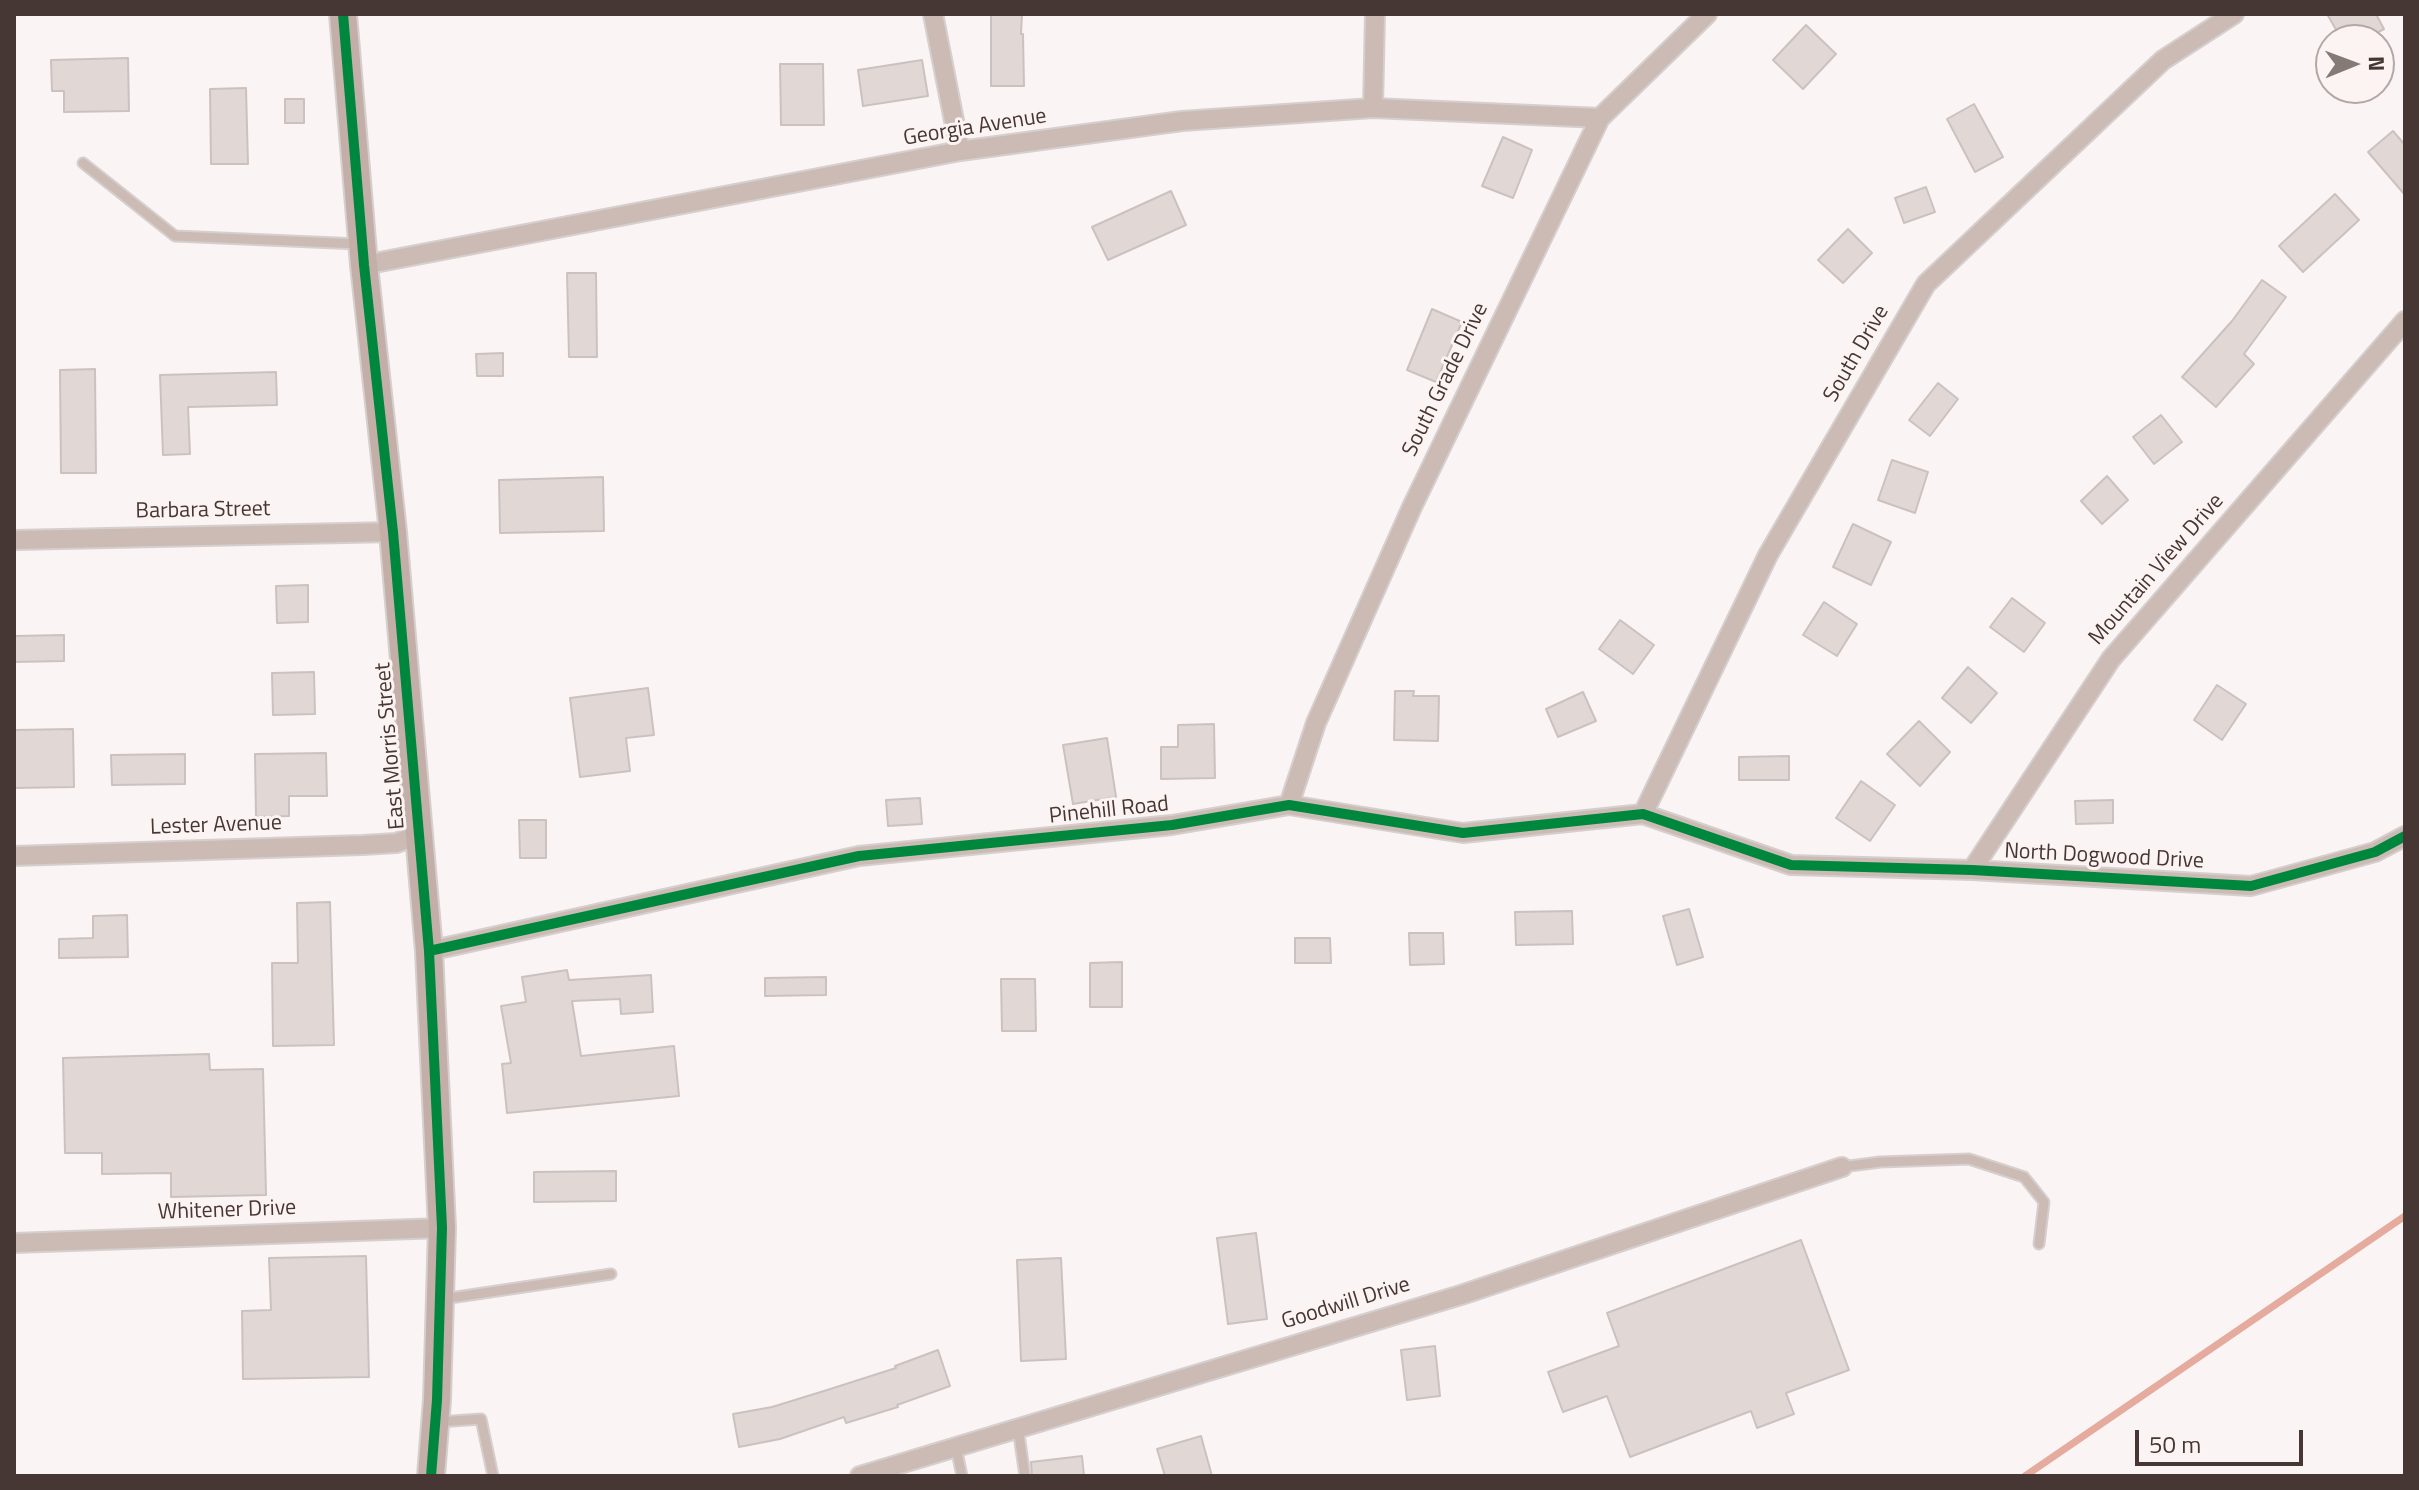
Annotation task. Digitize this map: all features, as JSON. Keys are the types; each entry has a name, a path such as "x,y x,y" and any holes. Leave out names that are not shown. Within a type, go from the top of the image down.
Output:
{"main road":[{"name":"East Morris Street","path":"343,14 363,254 393,532 429,951 442,1228 431,1476"}],"street":[{"path":"933,14 960,151"},
{"path":"1373,108 1375,14"},
{"name":"South Grade Drive","path":"1289,805 1316,723 1412,507 1600,118 1707,14"},
{"name":"South Drive","path":"1643,814 1768,555 1926,284 2163,60 2234,14"},
{"name":"Georgia Avenue","path":"363,254 960,151 1182,121 1373,108 1600,118"},
{"name":"Mountain View Drive","path":"1972,870 2111,659 2405,321"},
{"name":"Barbara Street","path":"14,540 393,532"},
{"name":"Pinehill Road","path":"429,951 859,856 1172,825 1289,805 1463,833 1643,814 1791,865"},
{"name":"Lester Avenue","path":"14,856 363,845 396,843 419,835"},
{"name":"North Dogwood Drive","path":"1791,865 1972,870 2251,886 2375,852 2405,836"},
{"name":"Goodwill Drive","path":"860,1476 1461,1295 1842,1167"},
{"name":"Whitener Drive","path":"14,1243 442,1228"}],"lane":[{"path":"83,163 175,236 363,254"},
{"path":"1842,1167 1880,1162 1969,1159 2024,1177 2044,1202 2039,1244"},
{"path":"440,1299 611,1274"},
{"path":"435,1423 481,1419 493,1476"},
{"path":"1018,1428 1025,1476"},
{"path":"956,1447 962,1476"}],"building":[{"path":"991,14 1022,14 1024,86 991,86"},
{"path":"2327,14 2376,14 2381,24 2333,24"},
{"path":"1806,25 1836,54 1803,89 1773,60"},
{"path":"128,58 129,111 64,112 64,91 52,91 51,60"},
{"path":"922,60 928,96 863,106 858,70"},
{"path":"780,64 823,64 824,125 781,125"},
{"path":"246,88 248,164 211,164 210,89"},
{"path":"285,99 304,99 304,123 285,123"},
{"path":"1974,104 2003,157 1975,172 1947,119"},
{"path":"2393,131 2405,145 2405,195 2368,152"},
{"path":"1503,137 1532,150 1513,198 1482,186"},
{"path":"1926,187 1935,212 1904,223 1895,198"},
{"path":"1171,191 1186,225 1108,260 1092,227"},
{"path":"2335,194 2359,220 2303,272 2279,246"},
{"path":"1848,229 1872,253 1843,283 1818,260"},
{"path":"567,273 596,273 597,357 569,357"},
{"path":"2262,280 2286,297 2244,354 2254,364 2216,407 2182,377 2232,321"},
{"path":"1432,309 1462,322 1436,382 1407,370"},
{"path":"503,353 503,376 477,376 476,354"},
{"path":"95,369 96,473 61,473 60,370"},
{"path":"276,372 277,405 188,407 190,454 163,455 160,375"},
{"path":"1938,383 1958,399 1930,436 1909,420"},
{"path":"2161,415 2182,442 2154,464 2133,437"},
{"path":"1892,460 1928,472 1915,513 1878,500"},
{"path":"2107,476 2128,500 2102,524 2081,501"},
{"path":"603,477 604,531 500,533 499,480"},
{"path":"1853,524 1891,542 1871,585 1833,567"},
{"path":"308,585 308,622 277,623 276,586"},
{"path":"2012,598 2045,623 2024,652 1990,627"},
{"path":"1824,602 1857,624 1837,656 1803,635"},
{"path":"1620,620 1654,645 1633,674 1599,649"},
{"path":"64,635 64,661 14,662 14,636"},
{"path":"1968,667 1997,693 1971,723 1942,698"},
{"path":"314,672 315,714 273,715 272,673"},
{"path":"2217,685 2246,704 2222,740 2194,720"},
{"path":"648,688 654,735 626,738 630,771 580,777 570,698"},
{"path":"1395,691 1414,691 1413,696 1439,696 1438,741 1394,740"},
{"path":"1583,692 1596,721 1558,737 1546,709"},
{"path":"1919,721 1950,752 1920,786 1887,754"},
{"path":"1214,724 1215,778 1161,779 1161,747 1178,747 1178,725"},
{"path":"73,729 74,787 14,788 14,730"},
{"path":"1107,738 1116,797 1073,804 1063,745"},
{"path":"326,753 327,796 289,796 289,816 256,817 255,754"},
{"path":"185,754 185,784 112,785 111,755"},
{"path":"1789,756 1789,780 1739,780 1739,757"},
{"path":"1861,781 1895,805 1870,841 1836,818"},
{"path":"920,798 922,824 888,826 886,800"},
{"path":"2113,800 2113,823 2076,824 2075,801"},
{"path":"519,820 546,820 546,858 520,858"},
{"path":"330,902 334,1045 273,1046 272,963 298,963 297,903"},
{"path":"1689,909 1703,957 1677,965 1663,916"},
{"path":"1572,911 1573,944 1516,945 1515,912"},
{"path":"127,915 128,957 59,958 59,939 93,938 93,916"},
{"path":"1409,933 1443,933 1444,964 1410,965"},
{"path":"1295,938 1330,938 1331,963 1295,963"},
{"path":"1122,962 1122,1007 1090,1007 1090,963"},
{"path":"567,970 569,980 651,975 653,1012 621,1014 620,999 572,1001 581,1056 674,1046 679,1096 507,1113 502,1064 511,1063 501,1006 526,1002 522,977"},
{"path":"826,977 826,995 765,996 765,978"},
{"path":"1001,979 1035,979 1036,1031 1002,1031"},
{"path":"209,1054 210,1070 263,1069 266,1195 171,1197 171,1173 102,1174 102,1153 65,1153 63,1058"},
{"path":"616,1171 616,1201 534,1202 534,1172"},
{"path":"1256,1233 1267,1319 1228,1324 1217,1238"},
{"path":"1801,1240 1849,1370 1786,1393 1794,1414 1757,1428 1751,1411 1630,1457 1607,1396 1563,1412 1548,1372 1619,1346 1607,1313"},
{"path":"366,1256 369,1377 243,1379 242,1311 271,1310 269,1258"},
{"path":"1061,1258 1066,1359 1021,1361 1017,1260"},
{"path":"1435,1346 1440,1396 1407,1400 1401,1350"},
{"path":"938,1350 950,1386 846,1423 844,1417 780,1439 739,1447 733,1414 772,1407 824,1391 896,1368"},
{"path":"1201,1436 1212,1476 1165,1476 1157,1449"},
{"path":"1082,1456 1084,1476 1032,1476 1031,1462"}],"waterway":[{"path":"2025,1476 2405,1216"}],"cycle path":[{"path":"343,14 364,265 393,532 429,951 442,1228 437,1400 431,1476"},
{"path":"429,951 859,856 1172,825 1289,805 1463,833 1643,814 1791,865 1972,870 2251,886 2375,852 2405,836"}]}
